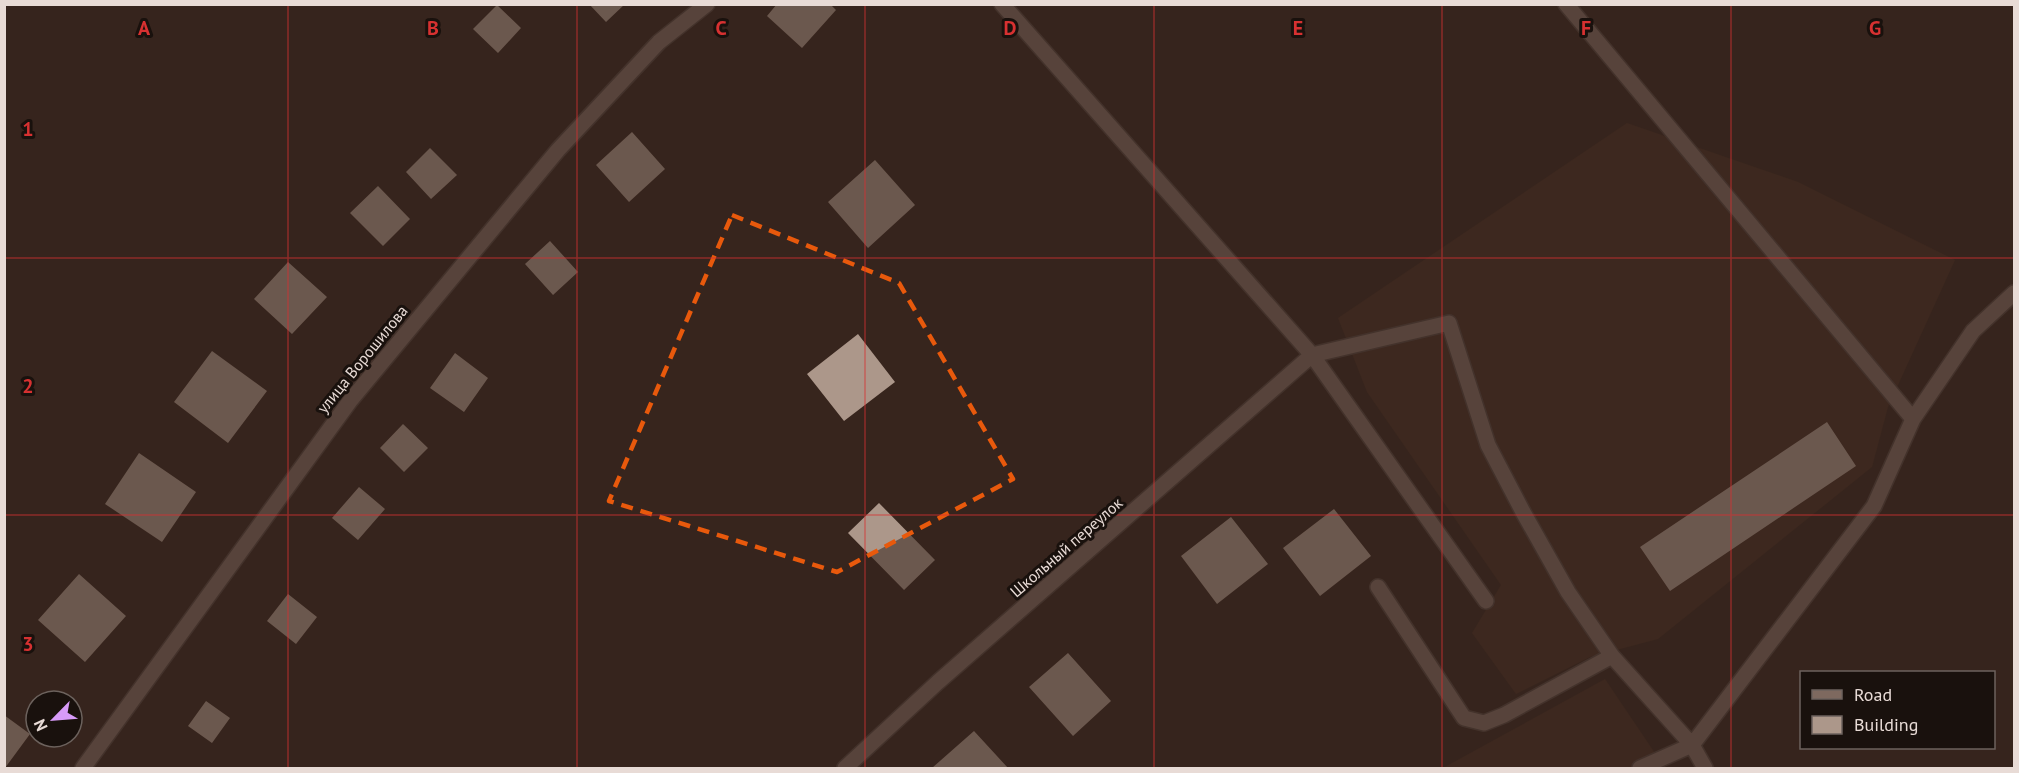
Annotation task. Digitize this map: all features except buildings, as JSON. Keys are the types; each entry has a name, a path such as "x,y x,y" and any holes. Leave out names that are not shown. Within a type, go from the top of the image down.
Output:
{"street":[{"path":"1566,4 1913,419"},
{"name":"улица Ворошилова","path":"83,768 350,401 558,150 659,42 707,5"},
{"path":"1007,6 1312,355 1486,601"},
{"path":"1640,768 1692,745 1874,506 1913,419 1972,331 2014,293"},
{"path":"1312,355 1449,323 1488,444 1568,592 1612,656 1692,745 1705,768"},
{"name":"Школьный переулок","path":"845,768 938,682 1312,355"},
{"path":"1378,587 1464,718 1484,723 1504,715 1612,656"}],"highlighted area":[{"path":"732,215 899,283 1013,479 837,572 609,501"}],"shaded area":[{"path":"1627,123 1798,182 1955,260 1888,407 1872,467 1658,639 1590,657 1516,694 1472,633 1501,585 1367,392 1338,318"},
{"path":"1605,679 1665,768 1443,768"}]}
